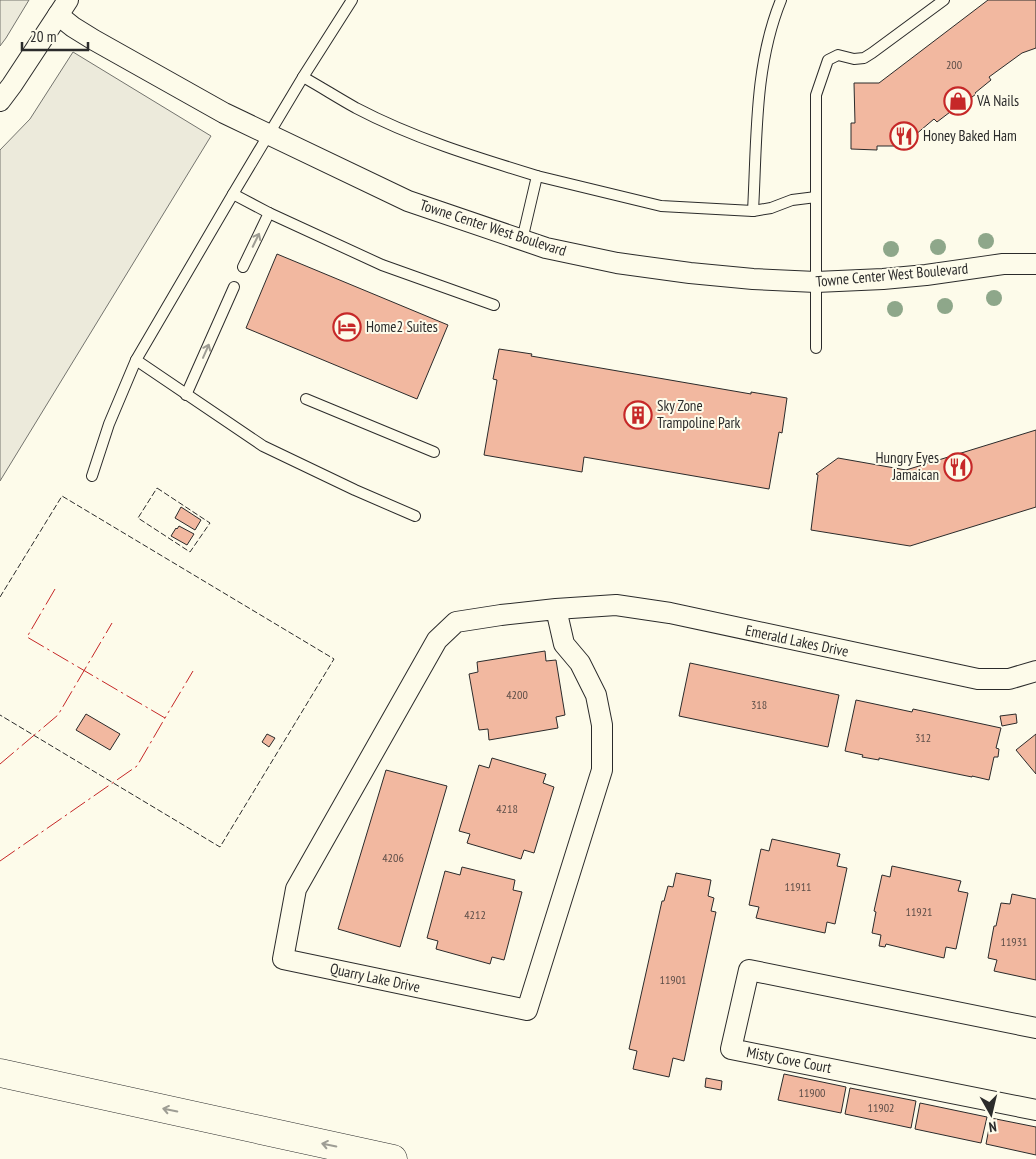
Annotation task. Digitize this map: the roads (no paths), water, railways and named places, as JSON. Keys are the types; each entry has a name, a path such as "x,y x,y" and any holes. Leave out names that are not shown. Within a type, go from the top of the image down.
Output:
{"highway":[{"path":"0,1073 394,1159"}],"street":[{"path":"0,101 63,7"},
{"name":"Towne Center West Boulevard","path":"63,7 73,27 224,113 408,201 546,248 617,263 672,271 753,279 816,282 918,276 1003,264 1036,264"},
{"name":"Towne Center West Boulevard","path":"1003,264 1036,252"},
{"name":"Emerald Lakes Drive","path":"556,609 616,605 670,613 978,680 1009,679 1036,671"},
{"name":"Quarry Lake Drive","path":"556,609 564,644 580,663 596,695 602,725 602,770 527,1010 283,959 296,889 437,640 456,622 556,609"},
{"name":"Misty Cove Court","path":"1036,1028 749,970 731,1048 1036,1110"}],"lane":[{"path":"92,476 109,424 136,360 232,194 303,76 352,0"},
{"path":"753,211 759,93 767,44 781,0"},
{"path":"816,348 816,95 828,60 838,55 854,59 864,58 944,0"},
{"path":"303,76 357,108 412,133 471,156 536,176 661,206 753,211 771,208 792,200 816,197"},
{"path":"522,240 536,176"},
{"path":"232,194 382,265 494,305"},
{"path":"243,267 269,213"},
{"path":"186,395 234,287"},
{"path":"136,360 263,446 415,516"},
{"path":"306,399 434,452"}],"place":[{"name":"VA Nails","path":"958,101"},
{"name":"Honey Baked Ham","path":"904,136"},
{"name":"Home2 Suites","path":"347,327"},
{"name":"Sky Zone Trampoline Park","path":"638,415"},
{"name":"Hungry Eyes Jamaican","path":"958,467"}]}
